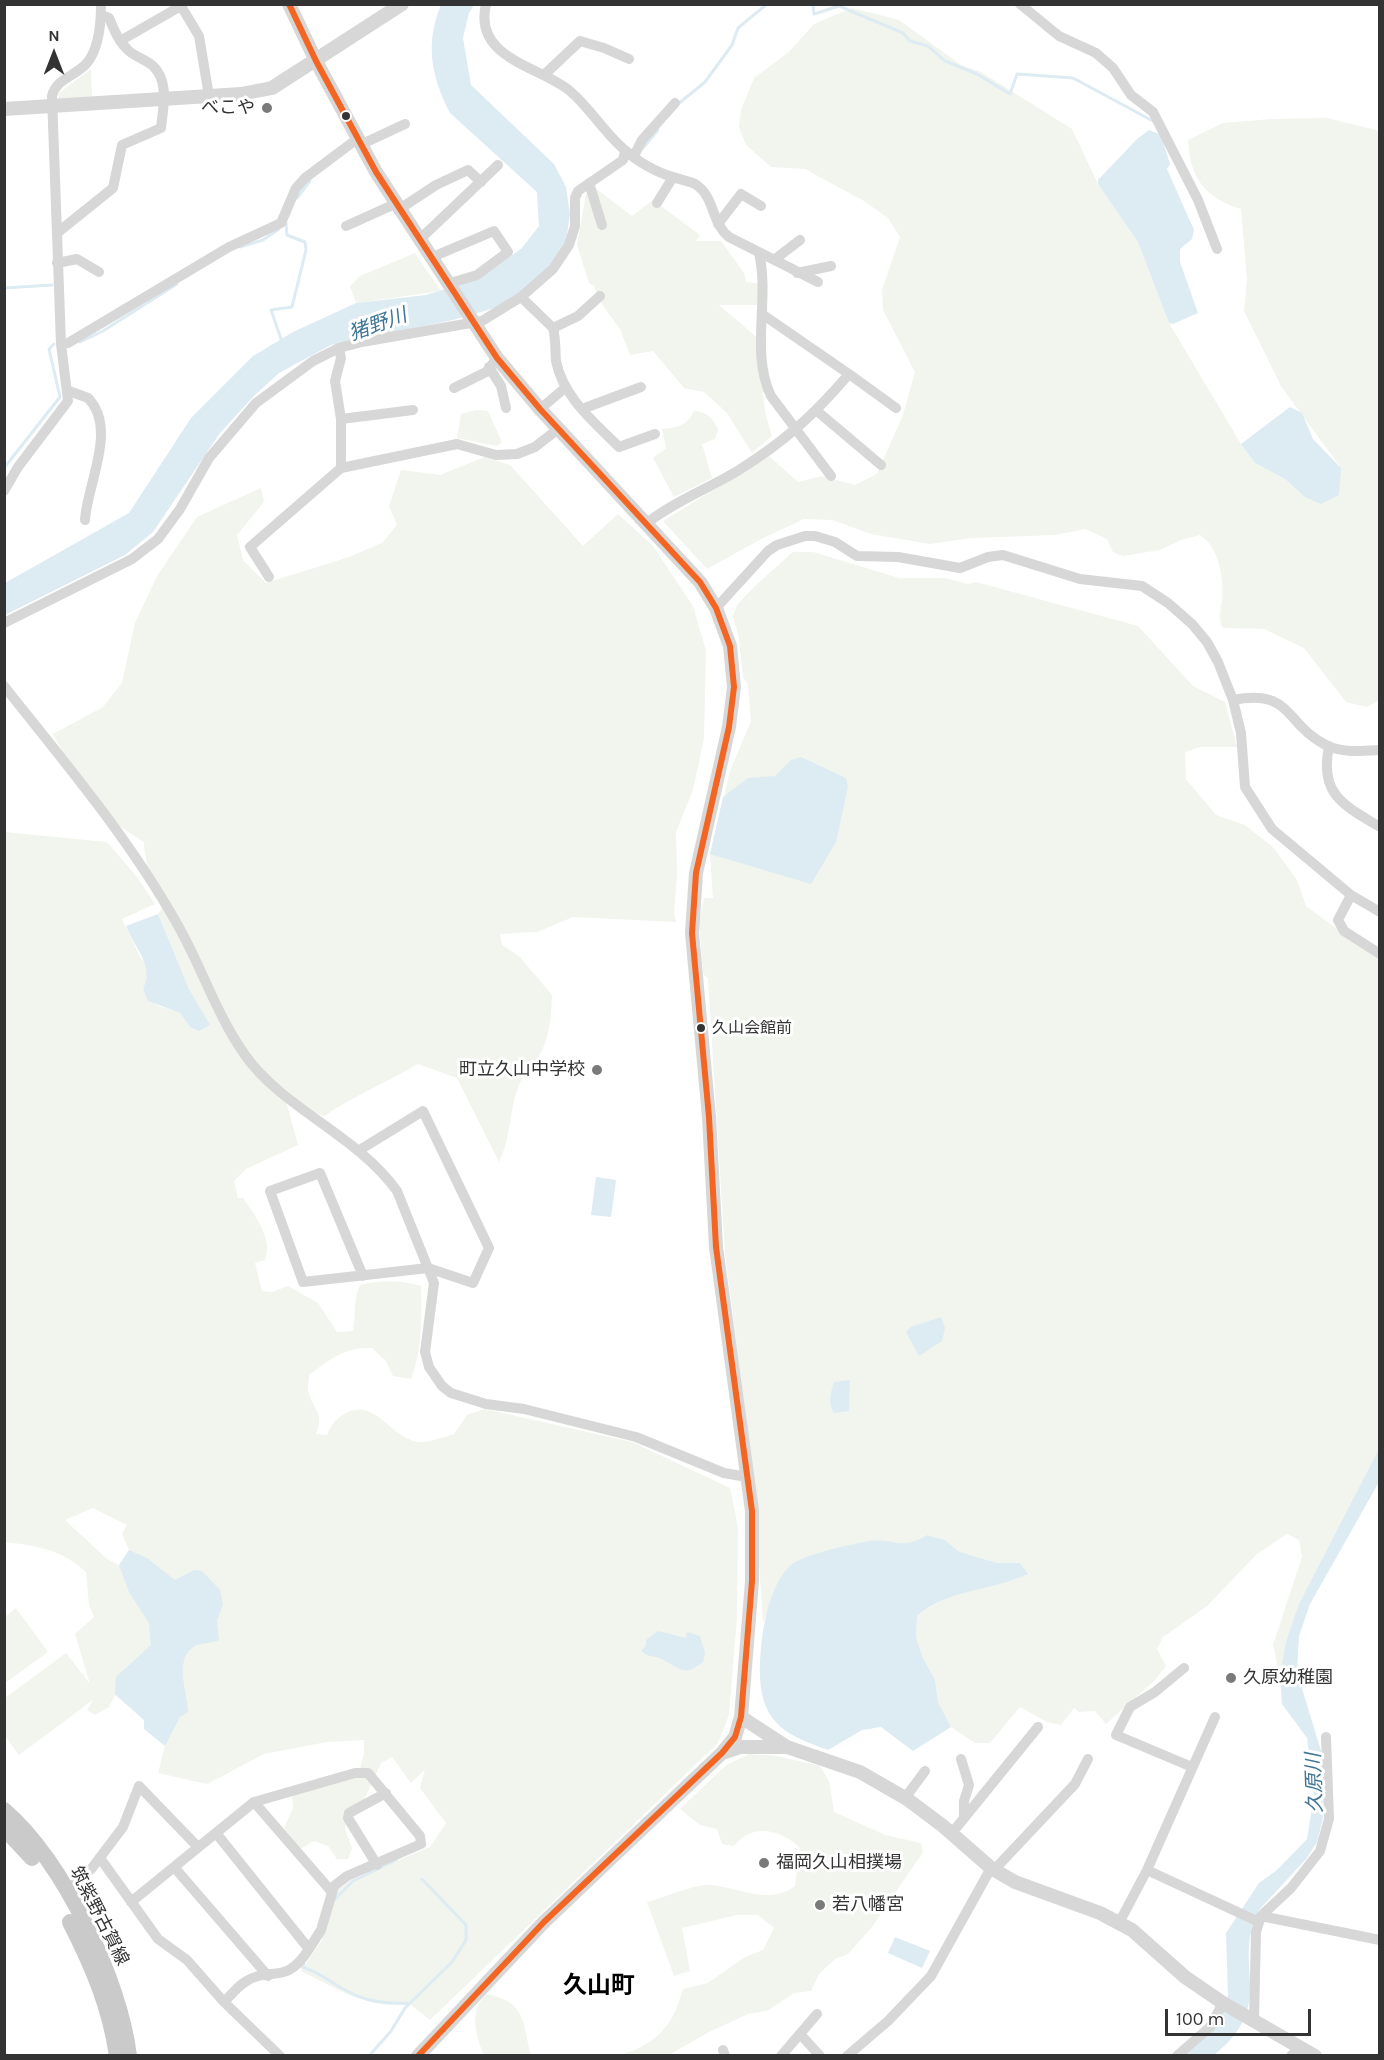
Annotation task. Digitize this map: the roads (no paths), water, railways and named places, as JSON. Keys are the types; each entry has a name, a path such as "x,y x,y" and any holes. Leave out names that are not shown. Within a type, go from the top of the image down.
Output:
{"main road":[{"name":"筑紫野古賀線","path":"4,1810 40,1849 98,1951 112,1985 126,2031 129,2055"},
{"name":"筑紫野古賀線","path":"4,1828 32,1856 90,1961 113,2028 117,2055"}],"street":[{"path":"289,4 359,142 397,207 471,321 493,363 506,408"},
{"path":"4,109 241,94 272,88 402,4"},
{"path":"1020,4 1059,36 1096,53 1113,68 1131,95 1153,112 1198,200 1217,249"},
{"path":"481,5 489,34 503,54 517,64 544,75 571,93 629,154 673,177 696,184 708,196 718,224 729,237 818,282"},
{"path":"120,41 181,6 199,36 209,96"},
{"path":"57,233 113,188 122,145 161,128 164,99 160,77 154,67 129,52 120,41 109,18 101,10"},
{"path":"4,491 18,467 68,401 69,391 61,344 57,263 53,89 89,59 99,30 101,10"},
{"path":"544,75 580,41 629,59"},
{"path":"4,623 132,559 158,539 180,509 209,458 256,403 313,361 339,348 471,321 482,321 522,297 553,269 569,245 575,226 575,198 582,186 623,160 675,104"},
{"path":"61,344 68,343 229,247 281,223 296,188 305,178 359,142 405,124"},
{"path":"419,240 498,165"},
{"path":"346,226 397,207 468,170 481,182"},
{"path":"657,202 673,177"},
{"path":"589,183 602,225"},
{"path":"718,224 741,194 761,206"},
{"path":"430,258 494,231 508,252 477,275 447,285"},
{"path":"774,260 800,240"},
{"path":"759,253 763,287 761,367 764,382 771,396 797,430 815,459 831,476"},
{"path":"57,263 77,259 99,272"},
{"path":"797,273 831,266"},
{"path":"554,328 578,316 600,296"},
{"path":"522,297 554,328 556,361 565,388 582,409 619,447 655,435"},
{"path":"762,314 896,408"},
{"path":"339,348 341,358 335,381 341,419 341,468"},
{"path":"454,388 474,380 493,363"},
{"path":"418,2055 544,1922 634,1840 723,1753 735,1737 741,1717 753,1571 752,1510 716,1247 706,1073 692,933 696,873 733,697 730,646 716,608 700,582 540,409 493,363"},
{"path":"647,523 664,510 738,471 797,430 849,375"},
{"path":"582,409 641,387"},
{"path":"540,409 565,388"},
{"path":"69,391 88,398 98,417 100,452 86,506 85,520"},
{"path":"341,419 413,410"},
{"path":"817,411 881,465"},
{"path":"268,577 250,547 341,468 457,444 496,455 517,454 535,447 558,429"},
{"path":"716,608 768,551 777,545 805,536 826,538 857,556 898,557 960,568 988,557 1003,555 1080,579 1142,586 1168,603 1207,642 1233,700 1241,733 1244,780 1253,803 1272,829 1351,895 1380,912"},
{"path":"4,686 120,833 145,869 177,924 229,1030 245,1056 261,1075 358,1151 397,1191 434,1282 425,1352 435,1378 451,1394 636,1437 724,1473 747,1477"},
{"path":"1233,700 1254,696 1272,699 1310,734 1329,746 1349,750 1380,750"},
{"path":"1329,746 1326,763 1328,784 1336,798 1380,827"},
{"path":"1351,895 1338,920 1344,931 1380,954"},
{"path":"358,1151 423,1111 489,1248 473,1283 428,1268 363,1276 303,1282 270,1191 320,1173 363,1276"},
{"path":"1184,1668 1155,1692 1130,1707 1116,1734 1192,1767"},
{"path":"1119,1923 1147,1870 1215,1716"},
{"path":"741,1717 787,1747 860,1772 905,1798 952,1833 993,1869 1015,1882 1101,1913 1119,1923 1151,1945 1185,1977 1223,2004 1251,2019 1295,2051 1315,2055"},
{"path":"952,1833 1038,1727"},
{"path":"1251,2019 1256,1932 1260,1919 1290,1888 1320,1851 1329,1818 1326,1737"},
{"path":"723,1753 740,1747 787,1747"},
{"path":"961,1758 969,1785 964,1801 964,1817"},
{"path":"847,2055 888,2021 931,1977 993,1869 1075,1784 1088,1758"},
{"path":"905,1798 925,1771"},
{"path":"131,1902 197,1846 254,1802 355,1773 372,1776 420,1836 421,1844 377,1865 347,1876 331,1891 321,1930 295,1967 246,1981 224,2002"},
{"path":"66,1892 100,1858 123,1827 139,1786 197,1846"},
{"path":"377,1865 348,1818 349,1813 386,1793"},
{"path":"254,1802 331,1891"},
{"path":"216,1833 309,1949"},
{"path":"100,1858 158,1939 187,1960 224,2002 280,2055"},
{"path":"174,1867 268,1976"},
{"path":"1147,1870 1235,1911 1260,1919 1380,1940"},
{"path":"1177,2055 1210,2027 1223,2004"},
{"path":"782,2055 817,2014"},
{"path":"801,2035 820,2055"}],"water":[{"name":"猪野川","path":"441,5 474,5 469,13 463,38 471,85 554,164 566,187 570,214 565,248 547,269 505,305 453,320 331,345 279,373 220,433 153,532 125,555 5,615 5,583 129,513 191,418 253,356 293,332 356,303 426,295 481,278 522,248 539,226 537,192 450,113 438,86 432,59 432,46 436,19"},
{"path":"1149,130 1161,135 1170,164 1167,169 1194,230 1192,239 1180,249 1180,262 1198,313 1173,324 1169,323 1138,242 1098,184 1098,180 1137,139"},
{"path":"1290,407 1302,413 1313,439 1341,468 1339,495 1321,504 1305,497 1285,479 1255,463 1241,444"},
{"path":"801,757 846,778 848,787 836,842 811,884 710,854 723,797 748,778 775,776 791,760"},
{"path":"158,914 189,989 210,1025 199,1031 190,1027 180,1013 148,1001 143,989 147,972 126,926"},
{"path":"596,1177 616,1180 611,1217 591,1215"},
{"path":"941,1317 945,1328 942,1341 919,1356 906,1332 911,1327"},
{"path":"850,1380 849,1411 834,1413 830,1401 834,1382"},
{"name":"久原川","path":"1379,1449 1379,1482 1310,1604 1299,1636 1297,1672 1322,1754 1323,1818 1317,1842 1307,1858 1259,1910 1251,1930 1249,2001 1244,2018 1233,2036 1214,2055 1185,2056 1214,2029 1221,2019 1228,1995 1226,1933 1259,1883 1277,1870 1307,1839 1314,1796 1307,1738 1282,1704 1280,1676 1286,1642 1299,1604"},
{"path":"927,1535 945,1540 958,1551 976,1557 998,1563 1020,1563 1028,1574 942,1600 917,1616 916,1637 923,1658 935,1680 938,1702 951,1727 913,1751 881,1727 862,1730 828,1750 789,1733 772,1717 766,1706 760,1677 766,1617 775,1587 782,1575 797,1561 829,1550 870,1541 904,1543"},
{"path":"129,1550 147,1558 175,1580 194,1570 202,1571 220,1590 223,1604 217,1621 219,1640 195,1646 184,1661 183,1678 188,1712 180,1717 165,1746 144,1729 144,1720 115,1694 116,1677 151,1645 149,1623 129,1592 119,1565"},
{"path":"658,1631 686,1638 687,1632 700,1636 705,1653 703,1662 690,1670 685,1670 641,1651 646,1646 646,1640"},
{"path":"895,1937 930,1951 922,1968 888,1953"}],"waterway":[{"path":"678,104 705,82 732,45 738,28 767,4"},
{"path":"813,4 814,14 839,6 903,33 910,41 928,46 945,61 977,74 1010,94 1017,74 1073,78 1153,121"},
{"path":"643,148 658,130"},
{"path":"297,198 310,181"},
{"path":"282,342 271,310 292,307 306,250 305,242 287,235 286,223"},
{"path":"240,247 263,240 279,229"},
{"path":"80,342 103,331 177,284"},
{"path":"4,288 52,285"},
{"path":"4,468 60,397 49,349 54,344"},
{"path":"334,1900 353,1881 396,1860"},
{"path":"369,2056 391,2031 405,2008 452,1962 466,1940 466,1925 422,1879"},
{"path":"304,1964 302,1967 362,1998 385,2003 410,2003"}],"place":[{"name":"べこや","path":"267,108"},
{"name":"久山会館前","path":"701,1028"},
{"name":"町立久山中学校","path":"597,1070"},
{"name":"久原幼稚園","path":"1231,1678"},
{"name":"福岡久山相撲場","path":"764,1863"},
{"name":"若八幡宮","path":"820,1905"}],"district":[{"name":"久山町","path":"599,1986"}]}
